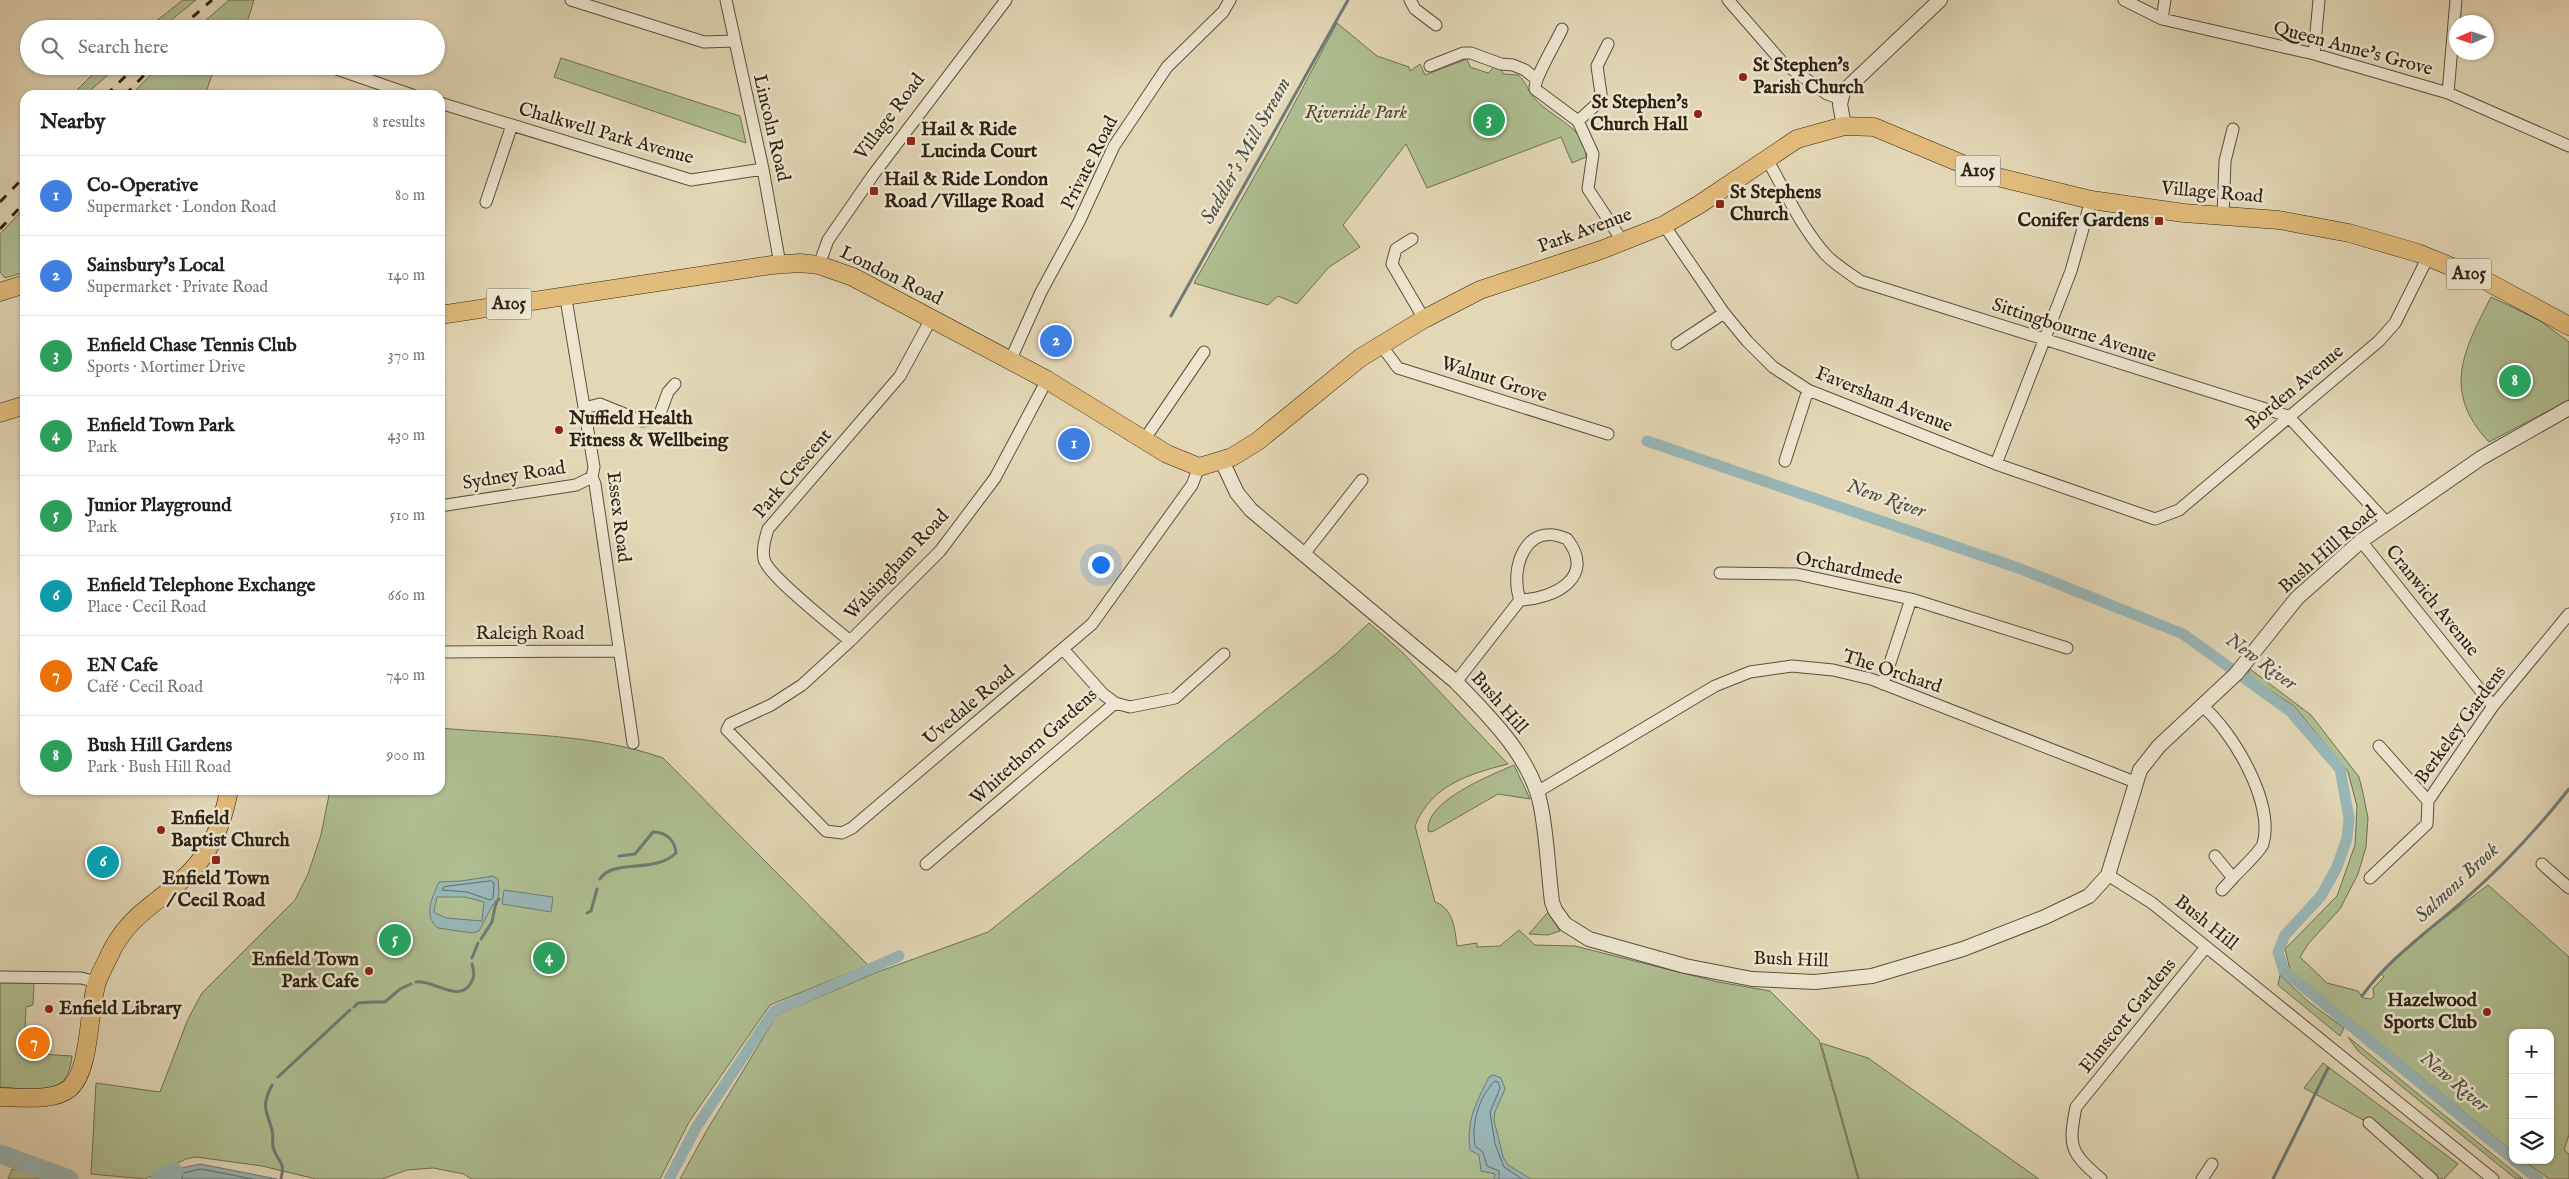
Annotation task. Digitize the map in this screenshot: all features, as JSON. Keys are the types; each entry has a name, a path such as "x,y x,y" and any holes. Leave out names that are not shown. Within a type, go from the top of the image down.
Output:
{"main road":[{"name":"Park Avenue","path":"1199,467 1222,461 1266,435 1331,381 1380,345 1424,319 1498,283 1623,242 1664,225 1700,204 1802,136 1844,126"},
{"name":"Village Road","path":"1844,126 1874,127 1989,175 2092,200 2140,208 2316,225 2428,257 2504,289 2569,326"},
{"name":"London Road","path":"445,314 780,264 819,265 853,277 1046,380 1167,454 1199,467"},
{"path":"0,292 20,286"},
{"path":"0,413 20,407"},
{"path":"0,1097 51,1095 65,1092 75,1082 82,1064 97,982 115,945 138,915 184,879 202,857 214,840 223,816 228,795"}],"street":[{"path":"571,0 704,42 734,40"},
{"name":"Lincoln Road","path":"726,0 764,169 780,264"},
{"name":"Village Road","path":"819,265 828,240 873,175 1006,0"},
{"name":"Private Road","path":"1010,361 1041,292 1079,222 1114,146 1167,67 1223,12 1230,0"},
{"path":"1410,0 1415,9 1436,24"},
{"path":"1844,126 1841,99 1843,92 1940,0"},
{"name":"Queen Anne's Grove","path":"2124,0 2162,20 2314,54 2448,93 2569,146"},
{"path":"2162,20 2165,0"},
{"path":"2314,54 2319,0"},
{"path":"2448,93 2456,0"},
{"path":"1735,2 1782,62 1827,94 1841,99"},
{"path":"1562,29 1536,79 1535,87 1537,93 1578,121 1593,154 1588,189 1623,242"},
{"path":"1578,121 1599,102 1601,94 1597,66 1608,44"},
{"path":"1430,66 1462,53 1471,53 1501,64 1513,65 1526,70 1536,79"},
{"path":"354,75 398,90"},
{"name":"Chalkwell Park Avenue","path":"445,105 691,180 764,169"},
{"path":"486,202 512,125"},
{"path":"2223,216 2225,161 2233,129"},
{"name":"Sittingbourne Avenue","path":"1767,159 1794,208 1821,248 1842,269 1860,281 2288,416 2387,522"},
{"path":"1996,464 2071,271 2092,200"},
{"name":"Faversham Avenue","path":"1664,225 1724,313 1773,366 1808,390 1996,464 2155,520"},
{"path":"1412,239 1396,249 1392,264 1424,319"},
{"name":"Borden Avenue","path":"2155,520 2179,510 2379,341 2395,323 2428,257"},
{"name":"Essex Road","path":"567,296 594,467 592,477 595,484 633,743"},
{"path":"1677,344 1724,313"},
{"name":"Park Crescent","path":"850,641 779,578 764,561 763,544 768,529 900,376 931,319"},
{"name":"Walnut Grove","path":"1380,345 1398,368 1608,434"},
{"path":"1144,440 1204,352"},
{"name":"Walsingham Road","path":"727,730 730,724 771,705 802,686 940,551 989,485 1046,380"},
{"path":"584,408 600,404 642,421 658,418 668,392 675,384"},
{"path":"1785,461 1808,390"},
{"name":"Bush Hill Road","path":"2108,875 2135,782 2153,752 2241,668 2297,598 2361,541 2387,522 2481,458 2569,408"},
{"name":"Bush Hill","path":"1222,461 1231,482 1244,501 1456,682 1486,713 1515,750 1537,792 1541,806 1552,902 1555,910 1565,924 1590,939 1685,966 1752,979 1815,982 1872,976 1963,949 2045,917 2089,896 2108,875 2152,903 2493,1179"},
{"name":"Uvedale Road","path":"727,730 826,831 842,833 852,828 1063,649 1100,614 1192,485 1199,467"},
{"name":"Sydney Road","path":"445,505 576,485 592,477"},
{"path":"1304,554 1362,480"},
{"path":"1456,682 1520,600 1553,595 1570,580 1576,572 1578,556 1567,539 1548,533 1538,536 1527,548 1518,566 1516,578 1520,600"},
{"name":"Cranwich Avenue","path":"2361,541 2493,706"},
{"name":"Orchardmede","path":"1720,573 1797,574 1911,599 2066,648"},
{"name":"Orchardmede","path":"1883,684 1911,599"},
{"name":"Berkeley Gardens","path":"2370,878 2427,824 2428,801 2493,706 2569,614"},
{"name":"Whitethorn Gardens","path":"926,864 1115,703 1102,694 1063,649"},
{"name":"Raleigh Road","path":"445,652 619,651"},
{"path":"1115,703 1130,707 1175,698 1224,654"},
{"name":"The Orchard","path":"1537,792 1715,686 1750,672 1792,666 1833,670 1883,684 2135,782"},
{"path":"2201,705 2233,740 2258,789 2262,810 2263,845 2222,890"},
{"path":"2379,746 2428,801"},
{"path":"2215,856 2233,878"},
{"path":"2542,864 2569,888"},
{"name":"Elmscott Gardens","path":"2101,1179 2080,1161 2073,1149 2072,1128 2076,1107 2206,947"},
{"path":"0,977 81,978 97,982"},
{"path":"2370,1123 2432,1179"},
{"path":"2202,1179 2212,1164"}],"green space":[{"path":"183,0 196,0 171,20 157,20"},
{"path":"229,0 254,0 248,20 206,20"},
{"name":"Riverside Park","path":"1337,23 1377,56 1409,67 1410,71 1420,64 1425,75 1467,59 1470,67 1488,73 1494,67 1501,69 1503,74 1518,75 1543,107 1567,124 1581,138 1585,147 1586,157 1572,163 1561,137 1427,188 1406,144 1343,225 1360,247 1329,267 1297,304 1278,296 1268,305 1194,283 1274,142"},
{"path":"561,58 740,116 746,143 554,77"},
{"path":"92,75 108,75 91,90 77,90"},
{"path":"150,75 212,75 207,90 136,90"},
{"path":"20,212 20,274 5,278 0,272 0,234"},
{"path":"2491,297 2539,320 2569,342 2569,400 2489,442 2474,423 2465,405 2461,388 2462,370 2466,353"},
{"path":"1369,623 1403,653 1508,764 1466,777 1441,791 1422,812 1415,826 1435,902 1446,909 1452,920 1457,946 1477,943 1477,947 1500,946 1519,930 1535,945 1575,946 1718,982 1770,991 1819,1040 1858,1179 680,1179 707,1130 777,1015 875,973 988,932 1337,653"},
{"name":"Hazelwood Sports Club","path":"2250,669 2311,715 2359,777 2368,818 2366,847 2358,874 2340,909 2308,944 2300,957 2327,983 2358,991 2363,998 2371,999 2374,996 2373,988 2384,977 2381,974 2387,967 2434,926 2488,885 2569,957 2569,1135 2564,1150 2569,1154 2569,1179 2549,1179 2528,1164 2554,1164 2554,1029 2509,1029 2509,1149 2290,970 2285,949 2337,896 2355,845 2357,806 2348,772 2294,706 2247,675"},
{"path":"445,728 581,739 636,750 663,758 868,965 770,1005 689,1122 660,1179 471,1179 464,1174 433,1168 407,1170 382,1179 316,1179 262,1166 196,1157 186,1159 145,1179 91,1174 96,1083 160,1092 188,1019 202,993 295,900 308,874 321,835 329,795 445,795"},
{"path":"1514,765 1530,799 1498,794 1432,832 1428,831 1430,820 1437,809 1461,790"},
{"path":"1548,912 1560,931 1548,935 1529,934"},
{"path":"2280,975 2310,1003 2344,1028 2340,1036 2278,985"},
{"path":"0,982 34,983 33,1005 26,1007 24,1053 72,1056 69,1071 64,1081 56,1087 47,1090 37,1090 0,1087"},
{"path":"2348,1037 2523,1179 2516,1179 2358,1051"},
{"path":"1821,1043 1868,1058 2039,1179 1859,1179"},
{"path":"2323,1063 2458,1164 2444,1179 2432,1179 2369,1123 2304,1088"},
{"path":"12,1169 27,1171 48,1179 8,1179"}],"water":[{"path":"493,876 498,879 497,905 493,904 479,931 472,933 438,928 431,918 430,906 439,882","holes":["437,897 465,897 484,902 482,921 446,918 435,913"]},
{"path":"504,890 553,897 551,912 502,904"},
{"path":"1493,1075 1501,1078 1505,1089 1495,1112 1494,1120 1503,1157 1508,1165 1531,1179 1494,1179 1495,1174 1481,1171 1479,1155 1470,1150 1469,1130 1473,1112 1489,1077"},
{"path":"200,1164 277,1179 178,1179 174,1172 177,1169"}],"waterway":[{"name":"Saddler's Mill Stream","path":"1171,316 1348,0"},
{"name":"New River","path":"1647,441 2021,569 2183,634 2290,711 2340,769 2349,818 2347,838 2337,867 2321,896 2285,935 2278,952 2284,971 2509,1156"},
{"name":"Salmons Brook","path":"2362,996 2398,956 2464,900 2506,861 2569,789"},
{"path":"600,879 614,869 657,863 676,853 672,841 666,835 653,832 635,854 619,856"},
{"path":"587,913 591,911 597,889"},
{"path":"481,939 492,922 496,902 499,899"},
{"path":"472,958 478,943"},
{"path":"669,1179 697,1126 774,1011 899,956"},
{"path":"416,982 460,991 466,989 471,983 474,973 472,964"},
{"path":"374,1002 385,1002 400,989 411,984"},
{"path":"354,1007 358,1003 372,1002"},
{"path":"278,1077 350,1010"},
{"name":"Salmons Brook","path":"2273,1179 2328,1068"},
{"path":"272,1085 267,1098 266,1112 273,1132 273,1148 282,1166 281,1179"},
{"path":"0,1154 69,1179"},
{"name":"New River","path":"2519,1164 2538,1179"},
{"name":"New River","path":"160,1179 174,1172"}],"railway":[{"path":"189,20 212,0"},
{"path":"111,90 127,75"},
{"path":"130,90 144,75"},
{"path":"0,202 20,181"},
{"path":"0,229 20,207"}],"place":[{"name":"St Stephen's Parish Church","path":"1743,77"},
{"name":"St Stephen's Church Hall","path":"1698,114"},
{"name":"Enfield Chase Tennis Club","path":"1489,120"},
{"name":"Hail & Ride Lucinda Court","path":"911,141"},
{"name":"Hail & Ride London Road / Village Road","path":"874,191"},
{"name":"St Stephens Church","path":"1720,204"},
{"name":"Conifer Gardens","path":"2159,221"},
{"name":"Sainsbury's Local","path":"1056,341"},
{"name":"Bush Hill Gardens","path":"2515,381"},
{"name":"Nuffield Health Fitness & Wellbeing","path":"559,430"},
{"name":"Co-Operative","path":"1074,444"},
{"name":"Enfield Baptist Church","path":"161,830"},
{"name":"Enfield Town / Cecil Road","path":"216,860"},
{"name":"Enfield Telephone Exchange","path":"103,862"},
{"name":"Junior Playground","path":"395,940"},
{"name":"Enfield Town Park","path":"549,958"},
{"name":"Enfield Town Park Cafe","path":"369,971"},
{"name":"Enfield Library","path":"49,1009"},
{"name":"Hazelwood Sports Club","path":"2487,1012"},
{"name":"EN Cafe","path":"34,1043"}]}
